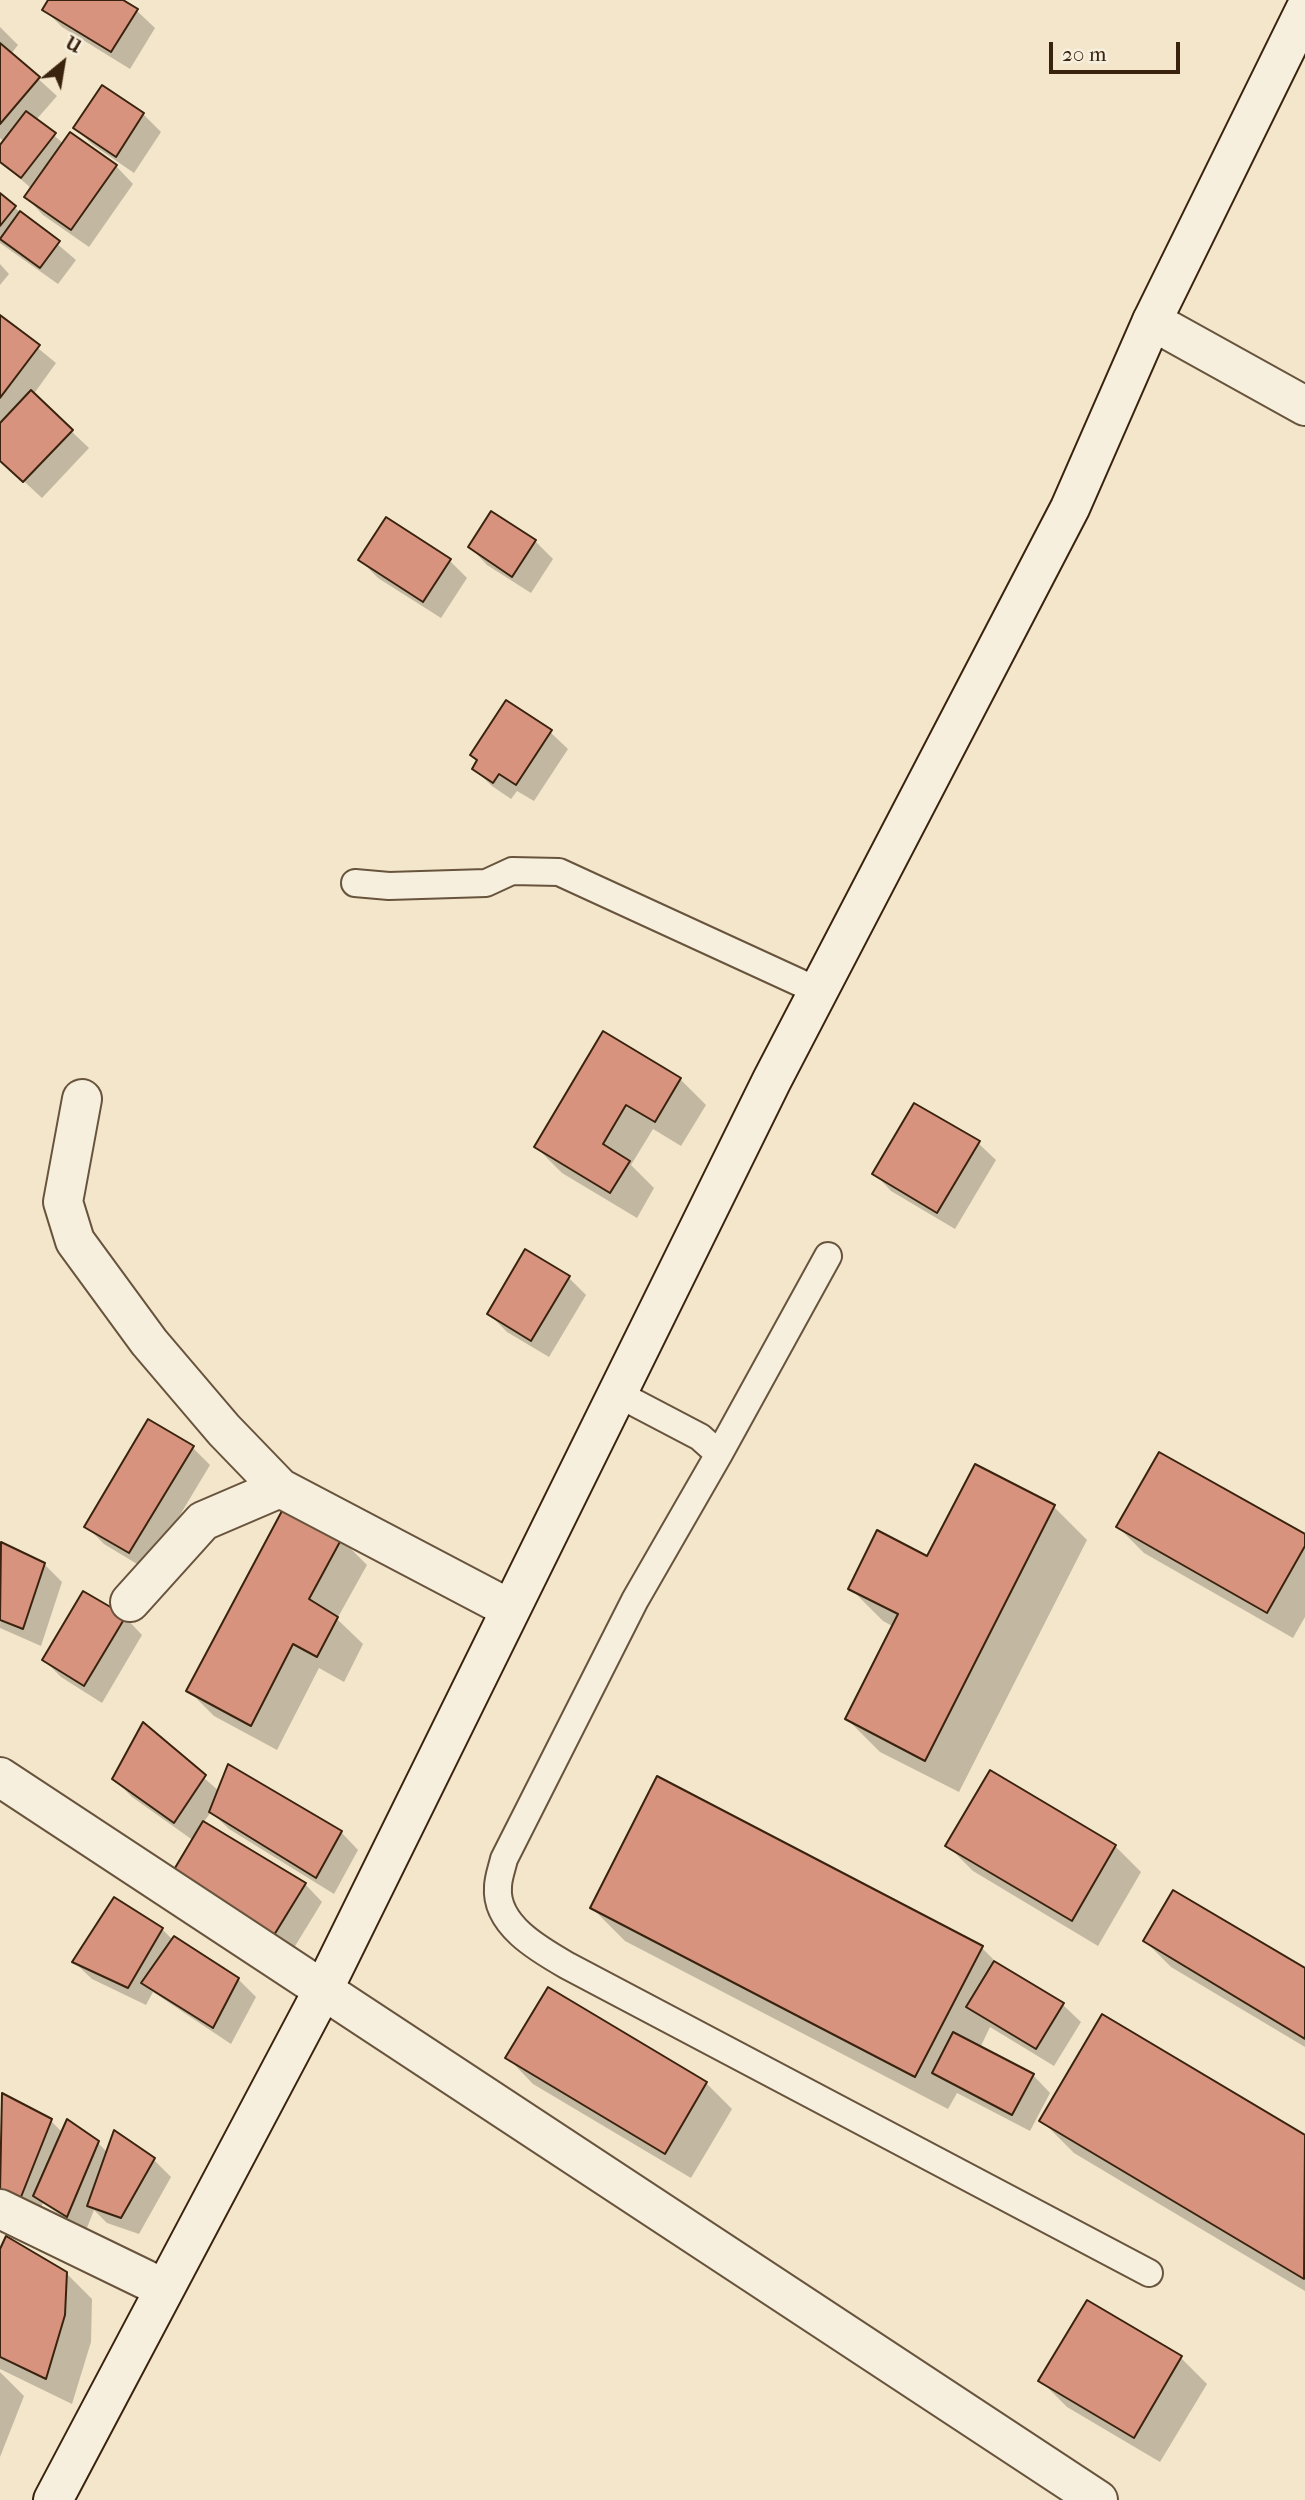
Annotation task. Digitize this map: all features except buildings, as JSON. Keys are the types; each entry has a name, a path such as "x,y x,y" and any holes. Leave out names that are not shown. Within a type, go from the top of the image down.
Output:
{"main road":[{"path":"54,2500 163,2288 322,1992 818,991 1070,508 1152,321 1305,10"},
{"path":"1152,321 1305,406"},
{"path":"82,1099 63,1202 75,1241 149,1342 224,1430 280,1489 510,1609"},
{"path":"130,1602 203,1521 280,1489"},
{"path":"0,1777 322,1992 1098,2500"},
{"path":"0,2209 163,2288"}],"lane":[{"path":"355,883 389,886 486,883 512,872 559,872 818,991"},
{"path":"828,1256 635,1600 517,1830 504,1859 498,1886 499,1900 527,1943 1149,2273"},
{"path":"618,1394 700,1437 719,1454"}]}
